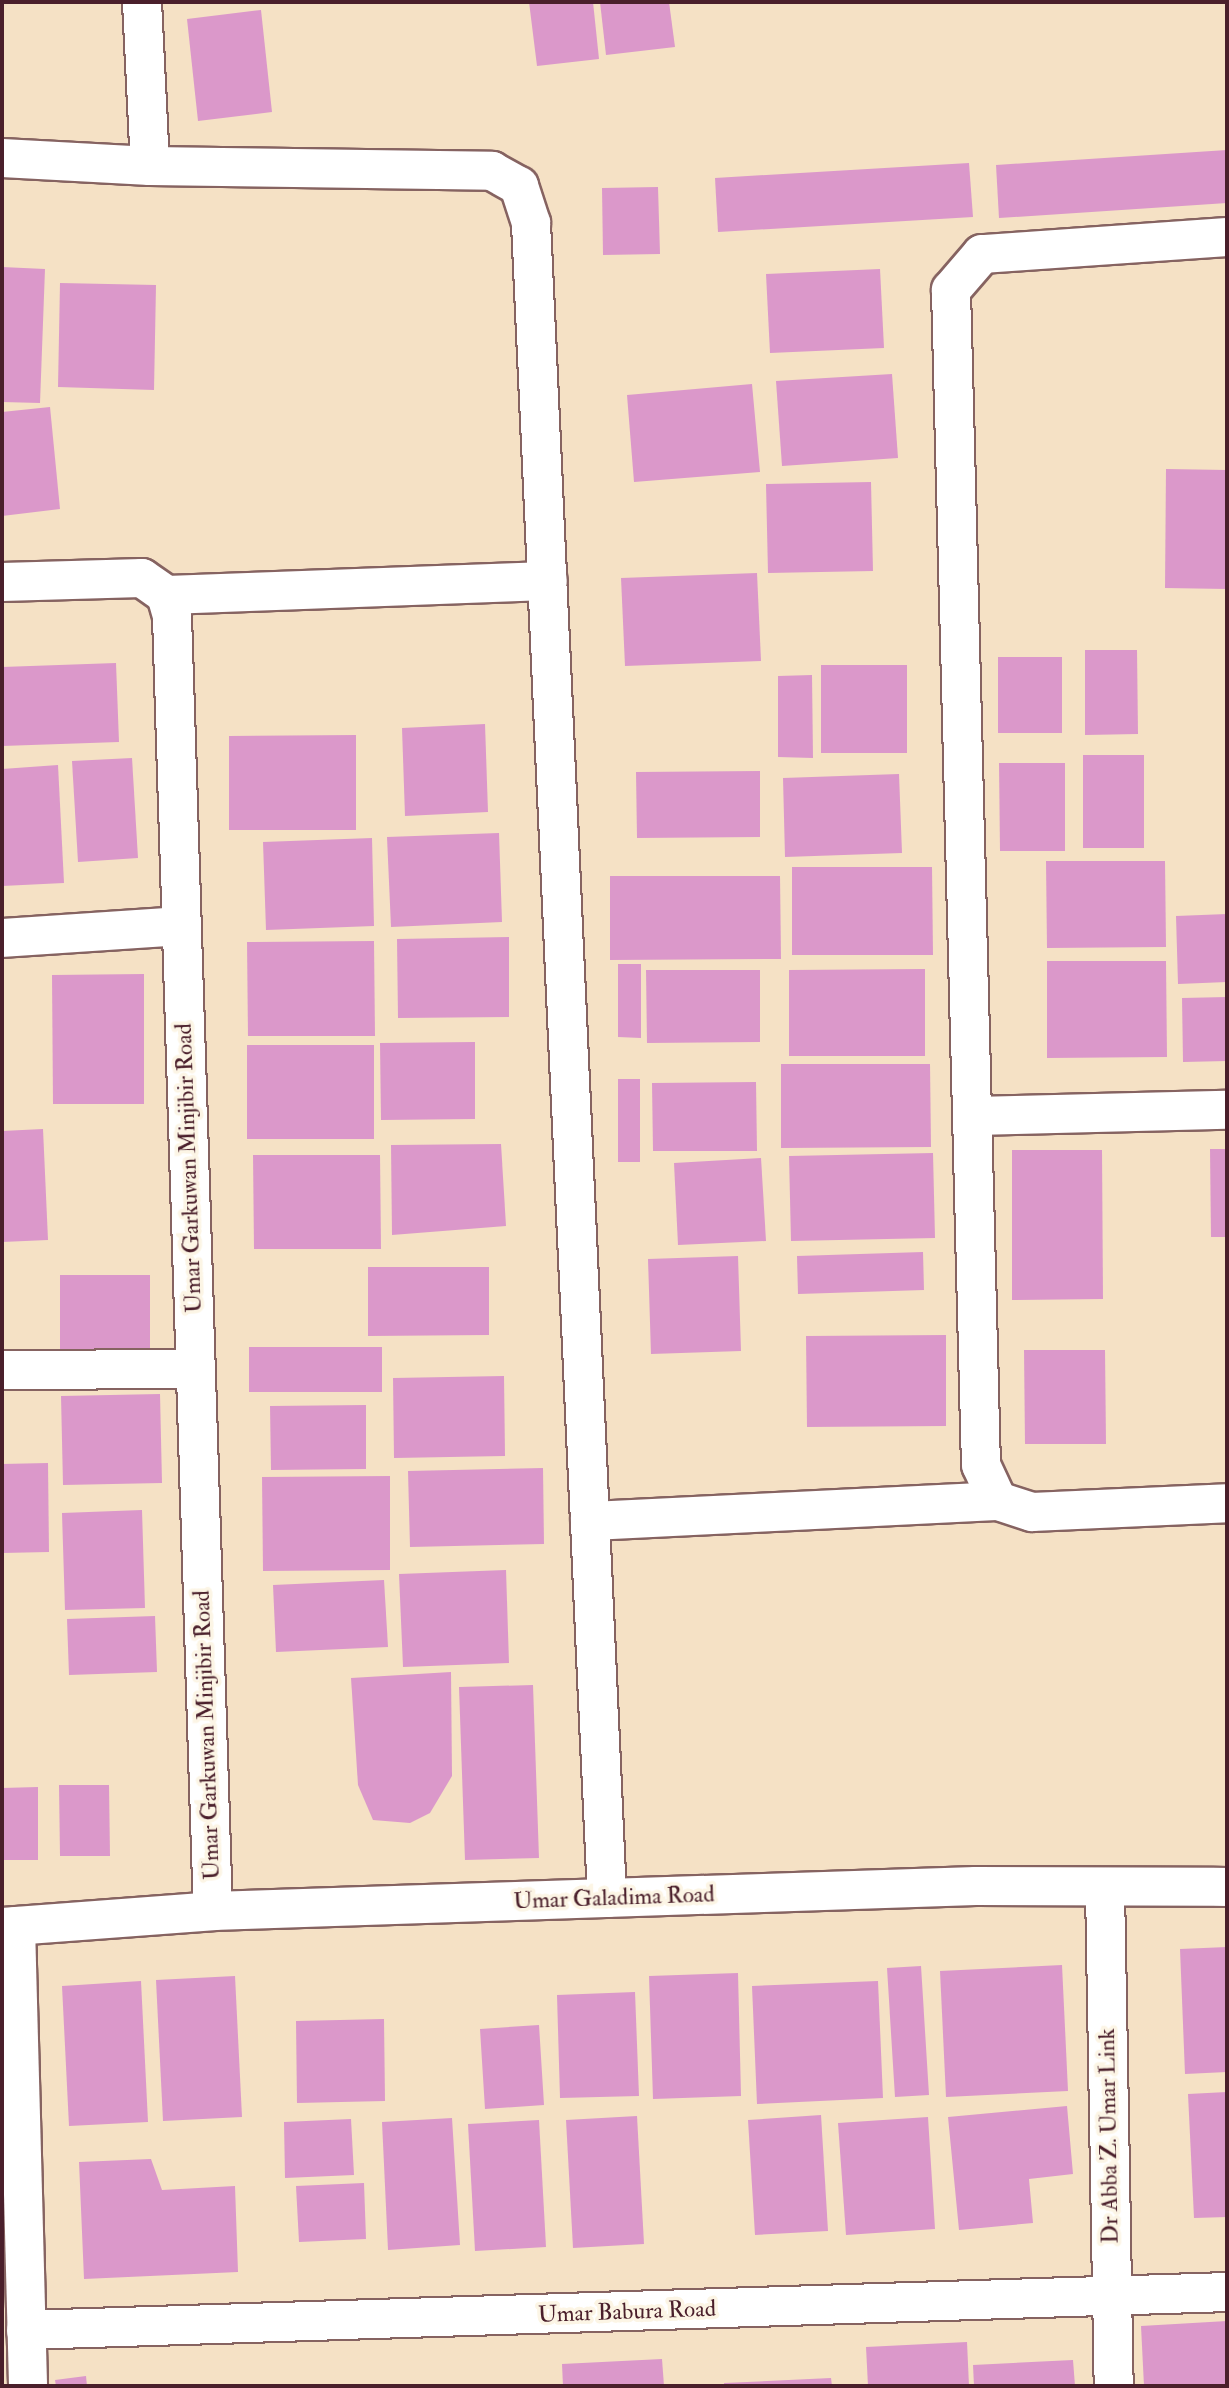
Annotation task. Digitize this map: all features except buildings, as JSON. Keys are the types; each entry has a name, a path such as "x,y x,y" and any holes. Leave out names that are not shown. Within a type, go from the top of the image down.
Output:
{"street":[{"path":"142,2 150,166"},
{"path":"2,158 150,166 492,171 519,186 531,223 607,1898"},
{"path":"998,1501 981,1465 951,290 982,254 1227,237"},
{"path":"2,582 142,578 166,595 548,581"},
{"name":"Umar Garkuwan Minjibir Road","path":"166,595 172,617 213,1911"},
{"path":"2,938 182,926"},
{"path":"974,1116 1227,1110"},
{"path":"2,1370 196,1369"},
{"path":"590,1521 998,1501 1032,1511 1227,1503"},
{"name":"Umar Galadima Road","path":"9,1927 213,1911 607,1898 1105,1886 1227,1887"},
{"name":"Dr Abba Z. Umar Link","path":"1105,1886 1114,2386"},
{"path":"9,1927 28,2386"},
{"name":"Umar Babura Road","path":"26,2330 1227,2292"}]}
